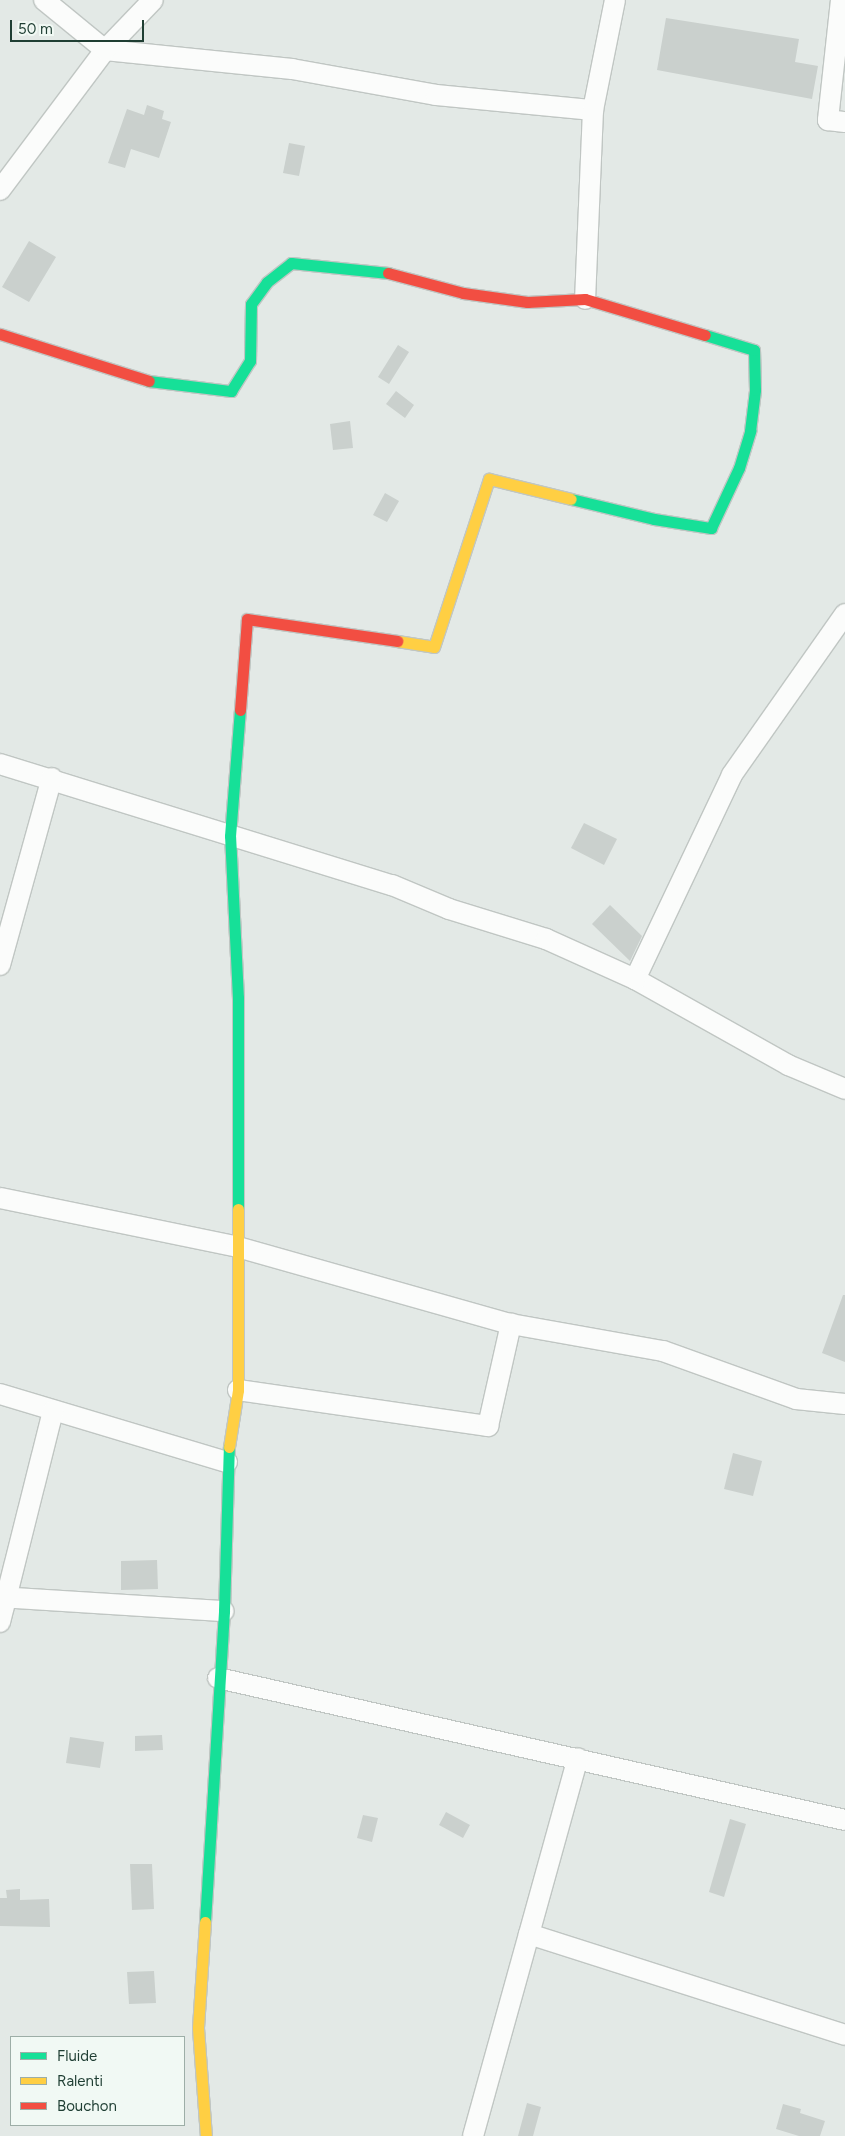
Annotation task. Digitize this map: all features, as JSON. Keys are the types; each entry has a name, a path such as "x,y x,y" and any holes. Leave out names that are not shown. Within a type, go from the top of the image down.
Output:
{"street":[{"path":"44,0 105,50 292,69 436,95 593,110"},
{"path":"0,190 105,50 152,0"},
{"path":"584,299 593,110 615,0"},
{"path":"841,0 828,120 845,122"},
{"path":"0,334 142,380 231,390 250,361 251,304 267,282 292,264 344,267 411,277 464,293 527,302 584,299 754,350 755,390 750,431 739,468 711,528 654,519 488,479 434,647 248,619 230,836 238,998 238,1390 227,1462 224,1611 218,1678 198,2028 206,2136"},
{"path":"635,979 732,775 845,614"},
{"path":"0,764 52,778 230,836 392,885 449,908 546,939 635,979 788,1065 845,1089"},
{"path":"0,965 52,778"},
{"path":"0,1198 238,1247 511,1324 663,1352 796,1400 845,1404"},
{"path":"238,1390 488,1426 511,1324"},
{"path":"0,1394 227,1462"},
{"path":"0,1622 3,1598 53,1411"},
{"path":"3,1598 224,1611"},
{"path":"218,1678 845,1820"},
{"path":"473,2136 578,1758"},
{"path":"529,1934 845,2035"}],"building":[{"path":"666,18 799,39 795,62 818,66 812,99 657,70"},
{"path":"147,105 164,111 162,119 171,122 159,158 131,149 125,168 108,163 127,109 144,115"},
{"path":"289,143 305,146 299,176 283,173"},
{"path":"29,241 56,257 29,302 2,287"},
{"path":"398,345 409,352 389,384 378,377"},
{"path":"396,391 414,405 405,418 386,404"},
{"path":"350,421 353,448 333,450 330,424"},
{"path":"385,493 399,501 387,522 373,515"},
{"path":"584,823 617,839 604,865 571,848"},
{"path":"610,905 642,936 630,961 592,924"},
{"path":"843,1295 845,1295 845,1362 822,1353"},
{"path":"733,1453 762,1461 753,1496 724,1489"},
{"path":"157,1560 158,1589 121,1590 121,1561"},
{"path":"162,1735 163,1750 135,1751 135,1736"},
{"path":"70,1737 104,1742 100,1768 66,1763"},
{"path":"446,1812 470,1825 463,1838 439,1825"},
{"path":"363,1815 378,1818 372,1842 357,1838"},
{"path":"730,1819 746,1824 724,1897 709,1892"},
{"path":"130,1864 152,1864 154,1909 132,1910"},
{"path":"20,1889 20,1900 49,1899 50,1927 0,1926 0,1898 7,1898 6,1890"},
{"path":"154,1971 156,2003 129,2004 127,1972"},
{"path":"527,2103 541,2107 533,2136 518,2136"},
{"path":"783,2104 801,2109 800,2113 825,2121 820,2136 799,2136 776,2129"}],"traffic: fast":[{"path":"149,381 231,391 250,361 251,304 267,282 291,263 388,273"},
{"path":"571,499 654,519 711,528 739,468 750,431 755,390 754,350 705,335"},
{"path":"238,1209 238,998 230,836 240,710"},
{"path":"205,1922 224,1611 229,1447"}],"traffic: slow":[{"path":"397,641 434,647 489,479 571,499"},
{"path":"229,1447 238,1390 238,1209"},
{"path":"205,1922 198,2028 206,2136"}],"traffic: jam":[{"path":"388,273 463,293 527,302 585,299 705,335"},
{"path":"0,334 149,381"},
{"path":"240,710 247,619 397,641"}]}
